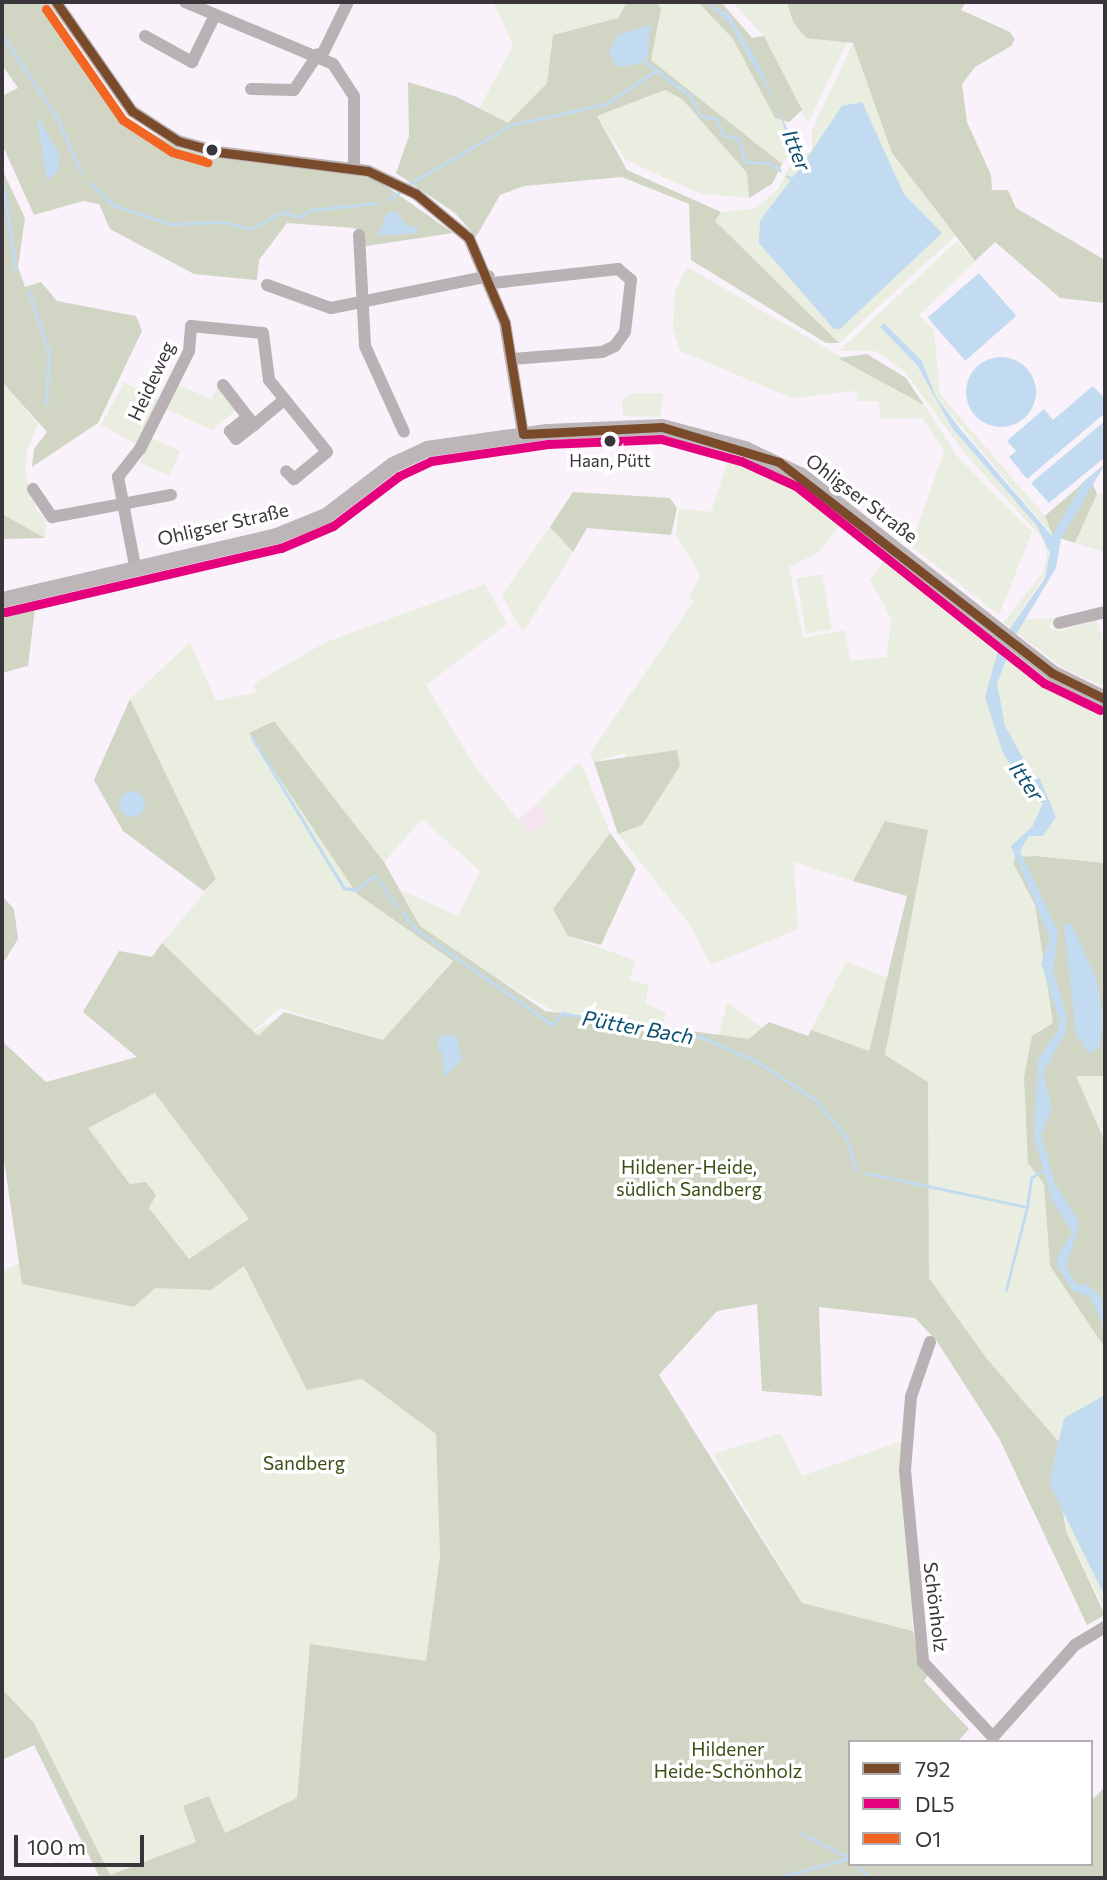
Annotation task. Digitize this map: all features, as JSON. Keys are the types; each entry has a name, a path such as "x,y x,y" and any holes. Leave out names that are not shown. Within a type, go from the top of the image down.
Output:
{"main road":[{"name":"Ohligser Straße","path":"2,600 304,527 427,449 523,434 662,427 779,462 1052,673 1105,699"}],"street":[{"path":"56,2 117,94 132,111 178,141 218,152 354,166 387,178 416,194 469,238 491,279 512,359 523,434"},
{"path":"185,2 320,55 344,76 354,96 354,166"},
{"path":"251,89 294,90 320,55 348,2"},
{"path":"145,36 192,62 211,11"},
{"path":"359,235 361,305 368,361 404,432"},
{"path":"267,285 324,307 361,305 491,279 625,272 631,290 619,342 602,352 512,359"},
{"name":"Heideweg","path":"135,566 120,471 140,449 189,351 191,326 260,328 269,380 327,452 294,479 286,471"},
{"path":"223,385 251,421 285,399"},
{"path":"33,489 52,517 171,495"},
{"path":"1059,623 1105,612"},
{"name":"Schönholz","path":"930,1342 911,1397 905,1470 923,1662 993,1737 1075,1645 1105,1627"}],"shaded area":[{"path":"537,803 550,818 530,836 517,821"}],"green space":[{"path":"2,2 48,2 112,107 128,121 180,148 214,158 344,171 379,181 453,233 360,247 363,234 354,228 287,223 259,260 257,280 194,274 110,229 99,204 83,201 34,215 2,144 2,96 18,88 2,65"},
{"path":"493,2 627,2 618,18 553,35 547,83 508,123 479,109 513,45"},
{"path":"627,2 657,2 661,9 651,60 782,164 772,184 749,198 747,173 682,99 665,90 597,116 627,170 721,212 715,221 839,343 826,343 691,260 689,204 622,177 524,186 500,195 476,237 455,213 396,173 409,136 408,82 457,97 508,123 547,83 553,35 618,18"},
{"path":"657,2 698,2 733,39 785,126 793,150 782,164 651,60 661,9"},
{"path":"698,2 721,2 752,38 764,36 802,110 789,122 775,118 733,39"},
{"path":"732,2 787,2 793,22 806,38 848,40 808,123 764,36"},
{"path":"787,2 966,2 961,10 1010,32 1015,39 1011,46 975,67 962,84 967,122 991,175 992,190 1008,190 1016,208 1105,260 1105,303 1060,298 995,242 975,261 892,153 853,43 806,38 793,22"},
{"path":"853,43 892,153 955,236 839,343 715,221 721,212 755,209 778,189 793,160 812,151 812,130"},
{"path":"665,90 682,99 747,173 749,198 701,194 626,160 597,116"},
{"path":"2,169 25,218 18,267 25,287 41,282 57,301 136,316 142,331 98,423 32,467 34,449 47,432 2,382"},
{"path":"957,241 975,261 919,315 934,330 940,394 1045,516 1053,536 936,397 922,361 885,323 880,327 917,365 952,428 1037,526 1048,544 1050,567 1011,628 1003,623 1044,571 1047,552 1042,538 967,456 905,372 876,351 839,351"},
{"path":"687,267 924,405 958,457 1032,532 999,615 911,546 944,451 922,418 881,419 878,401 858,401 856,391 792,398 680,351 673,329 675,291"},
{"path":"867,354 906,378 924,405 838,358"},
{"path":"2,382 38,424 27,450 25,474 37,511 46,520 45,538 2,514"},
{"path":"124,382 159,401 136,444 101,425"},
{"path":"177,384 211,399 217,387 236,410 212,430 166,409"},
{"path":"633,393 664,393 660,417 623,416 622,399"},
{"path":"151,438 180,451 169,476 140,463"},
{"path":"729,458 768,471 843,521 818,553 789,567 803,638 845,630 850,661 887,657 891,618 870,580 887,556 1072,692 1105,709 1105,863 1036,856 1015,857 1013,863 1035,906 1053,1023 1028,1163 1044,1184 1050,1266 1105,1348 1105,1610 1066,1531 1059,1488 1079,1464 987,1359 929,1278 928,1082 885,1056 927,830 885,821 853,881 794,862 798,929 711,965 691,926 618,834 642,825 625,753 594,762 590,754 693,602 689,595 701,576 676,536 679,508 711,512"},
{"path":"1105,464 1092,482 1097,494 1075,543 1053,536 1045,516"},
{"path":"573,492 670,498 677,508 671,535 587,528 573,552 550,527"},
{"path":"1097,494 1105,494 1105,552 1075,543"},
{"path":"2,514 45,538 2,539"},
{"path":"550,527 573,552 523,633 502,595"},
{"path":"822,574 832,629 806,634 796,579"},
{"path":"485,584 507,624 426,685 476,768 531,835 550,818 537,803 577,764 582,765 610,833 553,909 568,936 636,961 629,980 649,985 645,1003 666,1013 662,1027 602,1019 716,1046 727,1002 785,1044 829,1299 739,1302 698,1321 649,1368 849,1740 848,1866 854,1866 876,1878 400,1751 225,1833 209,1796 183,1807 196,1842 109,1875 34,1723 2,1689 2,1272 19,1263 23,1285 193,1261 256,1221 243,1038 285,1014 381,1045 548,1031 557,1013 461,958 420,926 401,890 458,916 480,871 422,819 384,862 274,721 249,733 357,894 453,960 383,1040 280,1008 253,1031 162,943 216,879 130,699 190,642 216,701 256,692 253,684 326,642"},
{"path":"36,600 28,666 2,673 2,611"},
{"path":"1054,618 1049,628 1060,631 1097,620 1105,647 1105,687 1063,668 1017,633 1024,620"},
{"path":"130,699 216,879 204,891 123,831 94,780"},
{"path":"274,721 384,862 420,926 545,1011 749,1039 769,1022 808,1036 811,1030 869,1051 907,896 853,881 885,821 928,830 885,1055 928,1082 929,1278 987,1359 1079,1465 1059,1488 1066,1531 1105,1615 1087,1625 999,1438 936,1340 915,1318 819,1307 822,1396 762,1391 757,1304 717,1311 659,1375 802,1603 913,1631 919,1663 929,1674 924,1681 969,1729 959,1740 848,1740 848,1866 1093,1866 1093,1799 1105,1787 1105,1878 100,1878 34,1745 2,1760 2,1689 34,1723 110,1875 196,1842 183,1806 209,1796 225,1833 297,1798 310,1644 426,1661 440,1556 436,1434 362,1379 307,1390 244,1266 211,1290 155,1288 134,1307 22,1284 2,1146 2,1041 46,1082 137,1057 83,1012 119,951 152,957 162,943 258,1036 284,1012 383,1040 453,961 357,894 249,733","holes":["155,1093 249,1219 189,1259 149,1208 156,1195 146,1182 130,1184 88,1128"]},
{"path":"677,750 680,766 642,825 618,834 594,762"},
{"path":"610,833 636,869 601,945 568,936 553,909"},
{"path":"1036,856 1105,863 1105,1076 1076,1076 1105,1142 1105,1348 1050,1266 1044,1184 1028,1163 1024,1077 1032,1036 1053,1023 1035,905 1013,863 1015,857"},
{"path":"2,896 14,909 18,939 2,965"},
{"path":"846,961 887,978 869,1051 811,1030"},
{"path":"1076,1076 1105,1076 1105,1142"},
{"path":"156,1093 249,1219 189,1259 87,1128"},
{"path":"781,1433 802,1476 902,1441 913,1631 802,1603 713,1454"}],"water":[{"path":"705,2 729,14 757,61 803,164 842,106 862,102 904,194 942,233 840,329 834,329 759,243 760,221 799,169 776,104 728,21"},
{"path":"650,25 648,56 639,64 616,67 609,52 618,35"},
{"path":"37,116 59,154 58,171 47,181"},
{"path":"396,211 407,226 418,227 417,233 377,236 388,212"},
{"path":"979,273 1016,316 965,361 928,318"},
{"name":"Itter","path":"884,323 922,361 936,397 1052,536 1083,482 1105,464 1061,539 1056,568 1017,633 997,683 1005,726 1029,769 1040,779 1056,817 1043,836 1029,836 1020,851 1058,932 1053,972 1067,1017 1065,1033 1043,1073 1052,1109 1041,1135 1055,1184 1080,1223 1066,1266 1076,1284 1088,1285 1101,1297 1105,1328 1090,1297 1072,1290 1058,1267 1057,1258 1072,1233 1052,1199 1034,1138 1038,1060 1058,1030 1059,1018 1041,963 1050,938 1011,846 1032,827 1043,803 1029,796 1003,753 985,697 1000,643 1045,578 1050,553 1037,526 952,428 917,365 880,327"},
{"path":"994,357 1008,357 1021,363 1030,372 1036,392 1034,405 1026,417 1008,427 994,427 981,421 972,412 966,399 966,385 972,372 981,363"},
{"path":"1093,386 1105,399 1105,413 1027,479 1009,457 1016,451 1007,441 1044,409 1053,420"},
{"path":"1105,421 1105,457 1049,503 1031,483"},
{"path":"132,791 141,795 145,804 141,813 132,817 123,813 119,804 123,795"},
{"path":"1071,923 1095,976 1103,1014 1100,1047 1089,1054 1076,1034 1064,925"},
{"path":"441,1035 456,1035 462,1059 444,1078 443,1053 437,1048"},
{"path":"1105,1395 1105,1597 1049,1483 1064,1418"}],"waterway":[{"path":"2,34 58,119 81,172"},
{"path":"644,61 691,96 701,116 717,119 723,135 739,139 745,162 769,163 780,170"},
{"path":"409,184 511,125 606,104 657,70"},
{"path":"2,175 16,269"},
{"name":"Itter","path":"787,176 795,180"},
{"path":"90,183 114,205 170,224 223,222 251,229 282,212 299,217 311,210 377,203"},
{"path":"387,200 402,191"},
{"path":"29,291 49,351 47,403"},
{"name":"Pütter Bach","path":"252,737 344,888 356,890 375,875 397,907"},
{"name":"Pütter Bach","path":"403,912 414,928 553,1025 562,1013 704,1038 758,1062 816,1100 847,1138 857,1171"},
{"name":"Pütter Bach","path":"866,1173 1027,1207 1031,1178 1043,1170"},
{"path":"1006,1290 1027,1207"},
{"path":"801,1833 848,1856"},
{"path":"777,1878 848,1859"},
{"path":"858,1866 870,1878"}],"transit line":[{"name":"792","path":"56,2 132,111 178,141 218,152 368,171 416,194 469,238 505,323 523,434"},
{"name":"O1","path":"46,9 123,120 172,152 208,162"},
{"name":"792","path":"523,434 662,427 779,462 1052,673 1105,699"},
{"name":"DL5","path":"5,612 281,548 333,526 399,476 431,461 548,444 661,439 741,461 796,486 1044,683 1100,710"}],"place":[{"name":"Haan, Pütt","path":"610,441"}],"park label":[{"name":"Hildener-Heide, südlich Sandberg","path":"689,1178"},
{"name":"Sandberg","path":"304,1463"},
{"name":"Hildener Heide-Schönholz","path":"728,1760"}]}
